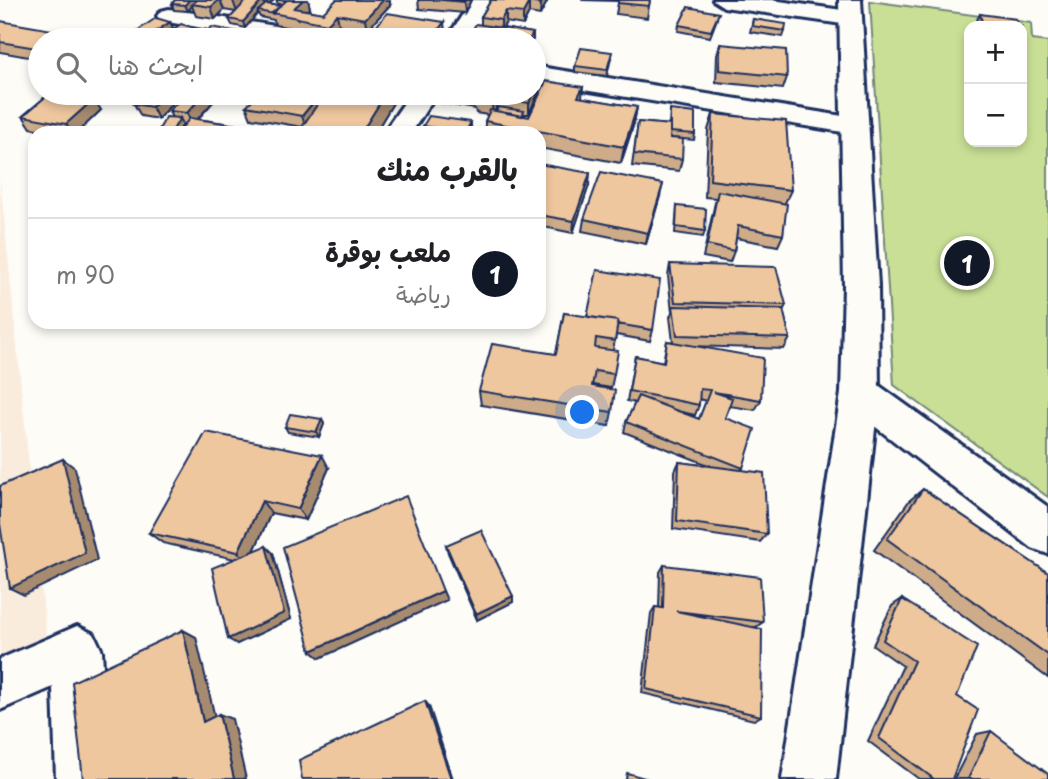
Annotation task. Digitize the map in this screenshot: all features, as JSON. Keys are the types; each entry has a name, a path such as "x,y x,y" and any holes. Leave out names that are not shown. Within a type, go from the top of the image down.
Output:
{"street":[{"path":"466,28 483,0"},
{"path":"724,0 849,9 861,286 860,393 809,779"},
{"path":"169,16 244,28"},
{"path":"546,77 855,125"},
{"path":"402,126 416,105"},
{"path":"860,393 1048,533"},
{"path":"0,685 77,651 83,779"}],"shaded area":[{"path":"0,179 49,663 0,685"}],"green space":[{"path":"870,1 1016,21 964,21 964,147 1027,147 1027,22 1031,23 1032,40 1048,42 1048,497 894,385"}],"building":[{"path":"175,0 189,0 185,5 172,4"},
{"path":"197,0 219,0 211,7 192,4"},
{"path":"247,0 263,0 243,22 229,19"},
{"path":"287,0 303,0 294,8 323,13 336,0 383,0 365,19 337,14 327,24 272,13"},
{"path":"491,0 542,0 541,4 529,2 523,13 506,11 501,20 481,17"},
{"path":"618,0 650,0 649,6 618,3"},
{"path":"266,4 280,6 273,14 258,11"},
{"path":"688,7 719,13 711,31 679,25"},
{"path":"387,13 444,22 440,28 375,28"},
{"path":"980,14 1017,21 982,21"},
{"path":"156,18 170,22 161,28 141,28"},
{"path":"753,19 786,24 785,31 752,26"},
{"path":"0,21 41,28 28,28 28,47 0,42"},
{"path":"181,24 195,28 175,28"},
{"path":"476,24 501,28 474,28"},
{"path":"720,44 786,50 787,77 719,70"},
{"path":"581,48 612,52 607,70 575,66"},
{"path":"546,81 583,87 578,97 637,107 624,147 546,132 546,126 512,126 485,121 490,110 529,117 535,105 546,105"},
{"path":"36,105 87,105 66,124 23,116"},
{"path":"175,105 194,105 187,113 169,111"},
{"path":"247,105 311,105 302,116"},
{"path":"317,105 378,105 365,126 303,126"},
{"path":"498,107 524,111 522,116 496,111"},
{"path":"670,110 695,113 695,134 670,132"},
{"path":"713,114 786,121 791,190 710,180"},
{"path":"429,116 471,122 469,126 423,126"},
{"path":"166,117 180,118 175,126 161,126"},
{"path":"190,118 243,126 183,126"},
{"path":"638,122 671,125 670,138 683,139 682,159 634,154"},
{"path":"546,165 590,173 574,221 546,216"},
{"path":"601,172 663,184 648,233 584,219"},
{"path":"718,191 787,204 783,235 738,226 734,251 707,245"},
{"path":"677,206 706,209 705,231 676,227"},
{"path":"670,264 776,267 786,305 675,302"},
{"path":"597,270 660,280 653,330 587,317"},
{"path":"673,306 783,309 790,338 677,335"},
{"path":"564,313 618,321 615,341 596,338 595,348 618,351 614,374 595,371 592,386 615,390 612,412 479,391 492,344 556,354"},
{"path":"667,341 763,358 761,400 714,392 732,398 725,418 755,429 743,468 626,422 638,396 699,419 710,390 700,389 699,405 629,391 635,356 664,362"},
{"path":"290,414 322,419 316,432 285,427"},
{"path":"206,432 322,455 298,509 262,501 238,552 149,533"},
{"path":"63,459 85,553 10,588 0,524 0,486"},
{"path":"679,462 764,473 767,534 677,521"},
{"path":"923,489 1048,573 1048,655 887,539"},
{"path":"406,496 443,591 311,651 283,547"},
{"path":"481,530 513,596 476,614 446,545"},
{"path":"266,546 284,613 228,639 212,568"},
{"path":"664,565 760,577 763,622 676,611 762,629 761,716 646,689 655,607 663,608"},
{"path":"902,599 977,647 957,696 978,710 952,779 934,779 879,738 914,661 883,640"},
{"path":"183,630 203,722 219,714 234,779 83,779 72,682"},
{"path":"425,701 451,779 302,779 299,760"},
{"path":"991,731 1048,774 1048,779 968,779"},
{"path":"627,773 648,779 626,779"}],"place":[{"name":"ملعب بوقرة","path":"967,263"}]}
